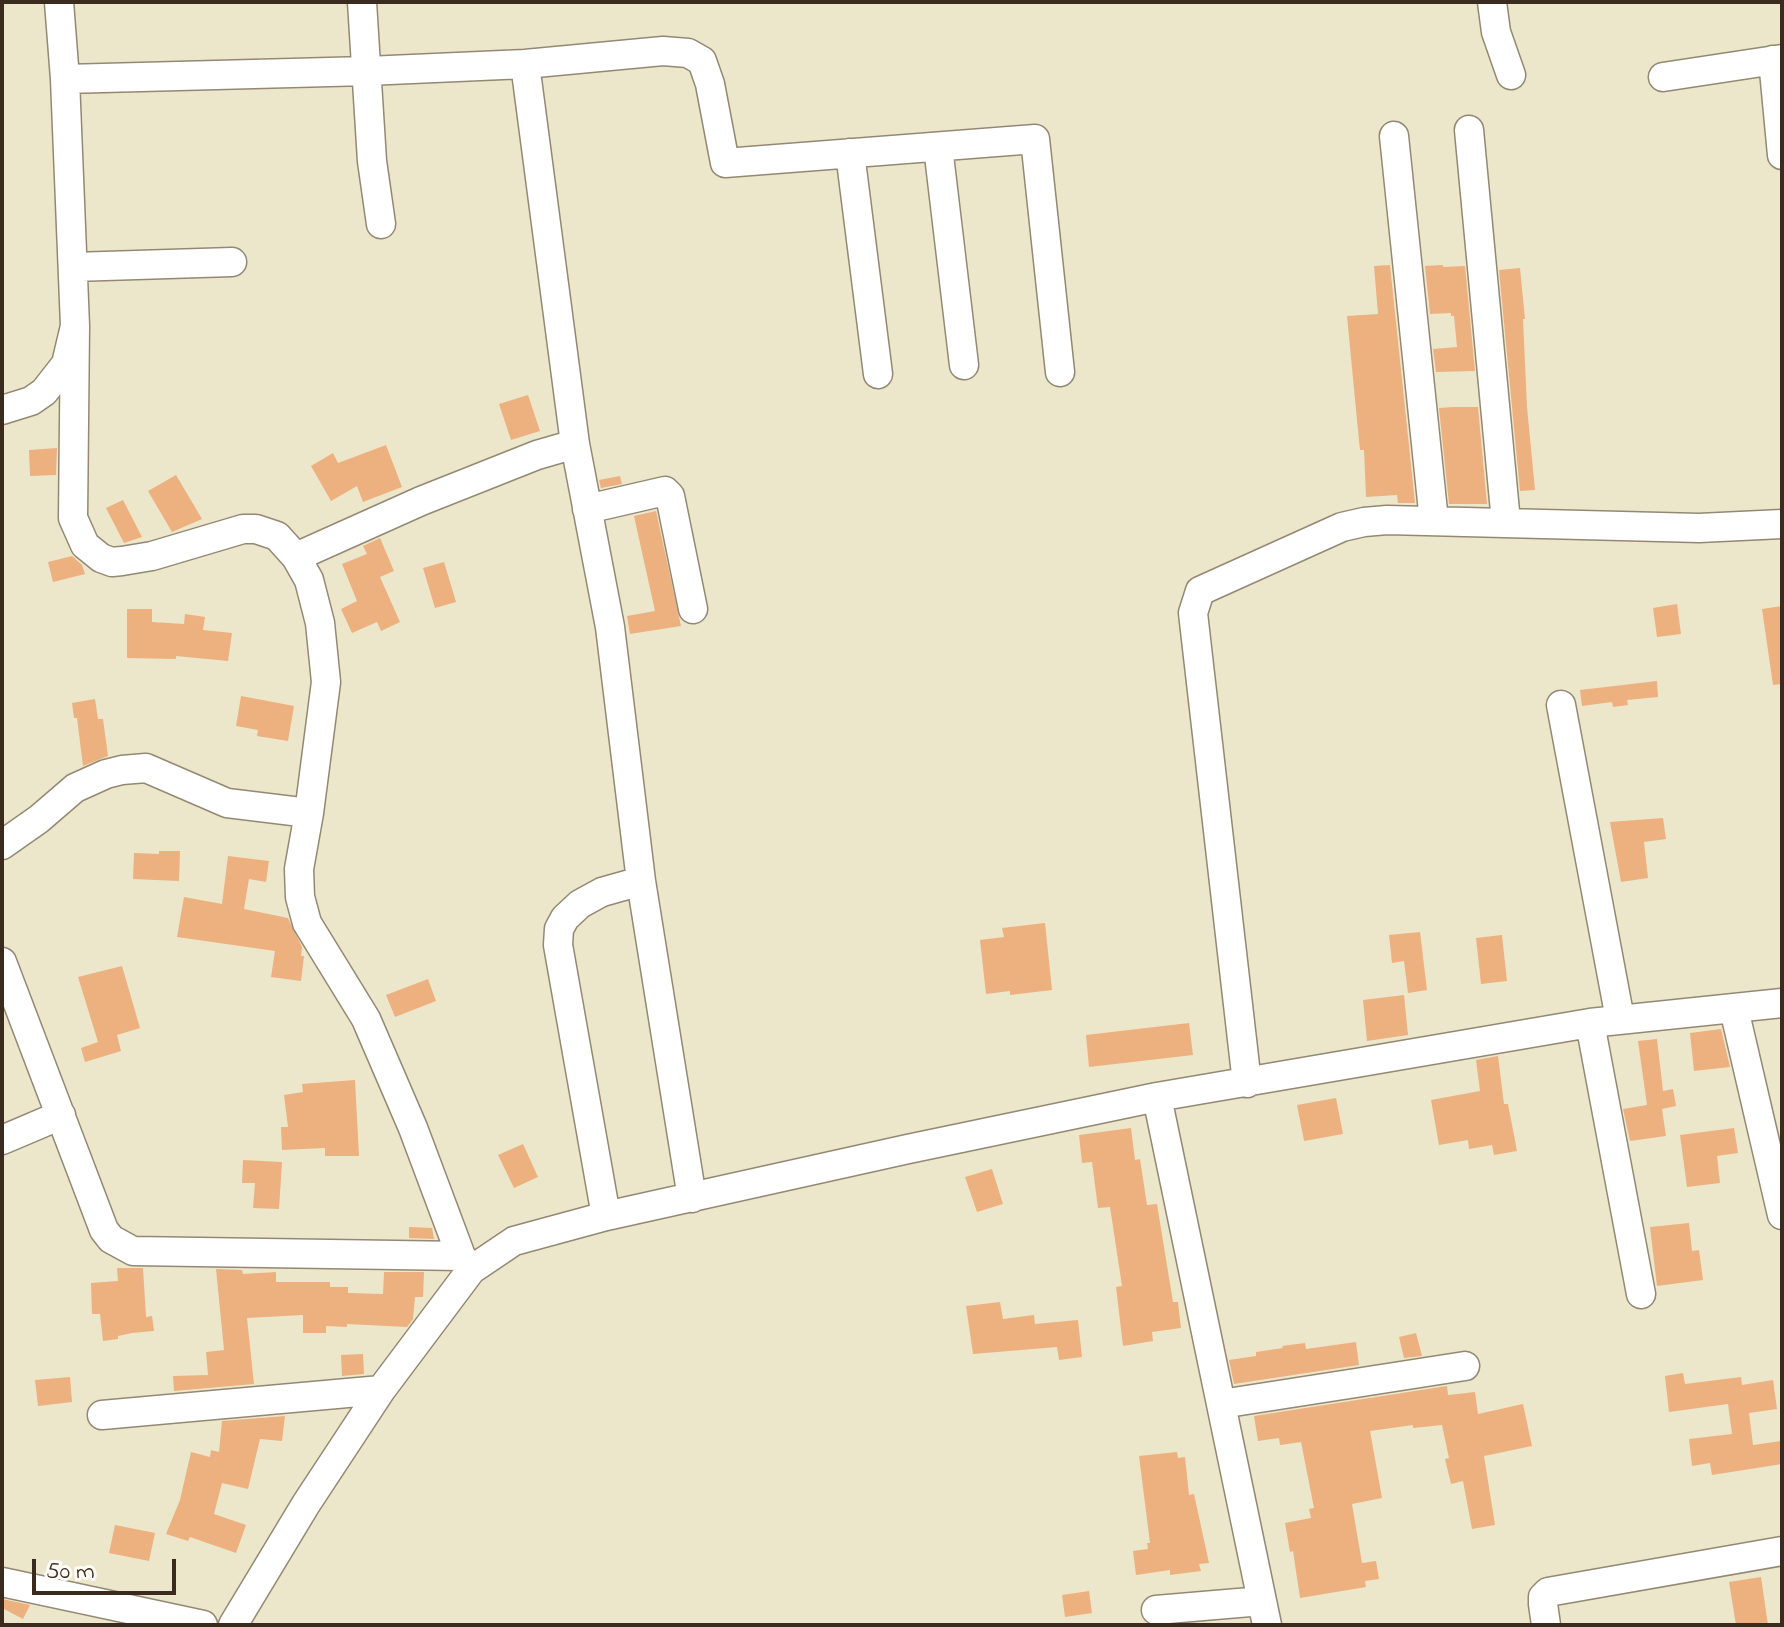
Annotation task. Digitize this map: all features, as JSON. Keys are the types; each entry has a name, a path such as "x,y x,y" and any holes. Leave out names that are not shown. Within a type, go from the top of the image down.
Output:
{"street":[{"path":"59,2 75,326 73,518 85,545 101,558 112,562 152,556 243,529 256,529 277,536 296,557 316,598 326,682 299,869 300,897 307,923 366,1019 466,1263"},
{"path":"362,2 372,161 381,224"},
{"path":"1492,2 1496,32 1511,75"},
{"path":"65,79 525,64 663,51 696,56 702,61 710,84 725,163 1035,139 1060,372"},
{"path":"1663,77 1778,60 1782,155"},
{"path":"525,64 575,444 610,627 641,881 692,1198"},
{"path":"1469,130 1506,522"},
{"path":"1394,136 1434,521"},
{"path":"938,147 964,365"},
{"path":"850,153 878,374"},
{"path":"73,267 232,262"},
{"path":"2,410 31,401 44,392 66,364 75,326"},
{"path":"296,557 421,501 537,455 575,444"},
{"path":"587,509 665,491 670,496 693,609"},
{"path":"1247,1083 1193,613 1197,596 1209,586 1353,524 1387,520 1699,528 1782,524"},
{"path":"1561,705 1620,1019"},
{"path":"2,845 75,788 122,770 146,768 227,803 309,813"},
{"path":"606,1216 558,945 559,929 565,918 580,904 602,892 641,881"},
{"path":"2,962 104,1230 111,1239 133,1251 466,1263 514,1241 606,1216 1157,1097 1590,1023 1782,1003"},
{"path":"1734,1009 1782,1215"},
{"path":"1590,1023 1641,1294"},
{"path":"1156,1610 1265,1613 1157,1097"},
{"path":"2,1140 61,1115"},
{"path":"233,1625 306,1504 466,1263"},
{"path":"1221,1404 1465,1366"},
{"path":"102,1415 381,1390"},
{"path":"1546,1625 1543,1597 1548,1592 1782,1551"},
{"path":"2,1582 203,1625"}],"building":[{"path":"1390,265 1415,503 1398,503 1397,495 1366,497 1364,450 1360,450 1347,316 1378,314 1374,266"},
{"path":"1425,266 1465,266 1475,371 1436,372 1433,349 1457,347 1454,316 1451,313 1430,314"},
{"path":"1520,268 1535,490 1520,491 1499,270"},
{"path":"528,395 540,431 511,440 499,404"},
{"path":"1478,407 1487,504 1449,504 1439,408"},
{"path":"386,445 402,487 363,502 357,486 331,501 311,466 333,453 338,463"},
{"path":"57,448 56,475 30,476 29,450"},
{"path":"176,475 202,519 172,532 148,491"},
{"path":"620,476 622,484 601,488 599,480"},
{"path":"123,500 142,537 124,543 106,508"},
{"path":"656,511 681,626 630,634 627,616 655,611 634,516"},
{"path":"380,538 394,571 380,577 400,622 381,631 377,622 352,633 341,609 357,601 342,564 367,554 363,546"},
{"path":"72,556 82,565 85,574 53,582 48,562"},
{"path":"444,562 456,602 435,608 423,568"},
{"path":"1677,604 1681,634 1657,637 1653,608"},
{"path":"1782,606 1782,684 1773,685 1762,609"},
{"path":"127,609 152,609 152,622 184,624 185,614 205,617 203,630 232,633 228,661 176,656 176,659 127,658"},
{"path":"1657,681 1658,697 1627,700 1628,705 1613,707 1612,702 1582,706 1580,690"},
{"path":"241,696 294,706 288,741 257,736 258,730 236,726"},
{"path":"95,699 98,719 103,719 108,756 83,766 72,703"},
{"path":"1663,818 1666,839 1644,842 1648,878 1621,882 1610,822"},
{"path":"159,851 180,851 179,881 133,879 134,853 159,854"},
{"path":"228,856 269,861 266,882 249,879 244,909 288,918 302,947 301,956 304,956 301,981 271,977 275,951 177,937 184,897 222,904"},
{"path":"1045,923 1052,990 1010,995 1010,991 986,994 980,940 1004,937 1002,928"},
{"path":"1420,932 1427,990 1408,993 1404,961 1392,963 1389,935"},
{"path":"1502,935 1507,981 1481,984 1476,938"},
{"path":"122,966 140,1028 117,1035 121,1051 85,1062 81,1048 98,1042 78,977"},
{"path":"428,979 436,1001 395,1017 386,995"},
{"path":"1404,995 1408,1035 1367,1041 1363,1000"},
{"path":"1189,1023 1193,1055 1089,1067 1086,1035"},
{"path":"1721,1029 1730,1067 1694,1071 1690,1033"},
{"path":"1657,1039 1663,1091 1673,1089 1676,1106 1662,1109 1666,1136 1630,1141 1623,1109 1647,1105 1638,1041"},
{"path":"1498,1056 1504,1104 1508,1104 1517,1151 1494,1155 1492,1145 1469,1149 1468,1140 1439,1145 1431,1100 1480,1091 1476,1060"},
{"path":"355,1080 359,1156 325,1156 325,1148 282,1150 281,1127 288,1127 284,1095 303,1092 302,1084"},
{"path":"1336,1098 1343,1134 1304,1141 1297,1105"},
{"path":"1131,1128 1135,1160 1140,1159 1147,1205 1157,1204 1173,1302 1178,1302 1181,1328 1152,1332 1153,1341 1123,1346 1116,1287 1122,1286 1110,1207 1098,1208 1092,1162 1082,1163 1079,1135"},
{"path":"1734,1128 1738,1153 1717,1156 1720,1183 1687,1187 1680,1135"},
{"path":"523,1144 538,1177 514,1188 498,1155"},
{"path":"243,1160 282,1162 279,1209 253,1208 255,1183 242,1183"},
{"path":"992,1169 1003,1204 977,1212 965,1177"},
{"path":"1689,1223 1692,1251 1699,1250 1703,1280 1657,1286 1650,1227"},
{"path":"409,1227 432,1228 434,1239 409,1238"},
{"path":"117,1268 143,1268 146,1317 152,1316 154,1331 103,1341 100,1314 92,1314 91,1283 118,1281"},
{"path":"216,1269 242,1270 243,1274 276,1272 276,1282 330,1282 330,1287 348,1287 348,1293 383,1294 384,1272 424,1272 423,1297 415,1297 413,1319 407,1327 347,1324 347,1327 326,1326 326,1333 303,1333 303,1315 247,1318 254,1384 174,1391 173,1376 208,1375 206,1352 224,1350"},
{"path":"1000,1302 1003,1319 1034,1315 1035,1324 1078,1320 1082,1357 1059,1360 1057,1347 973,1354 966,1306"},
{"path":"1416,1333 1422,1356 1404,1358 1399,1337"},
{"path":"1356,1342 1359,1365 1234,1384 1229,1360 1256,1356 1256,1352 1282,1346 1305,1343 1306,1349"},
{"path":"363,1354 364,1374 342,1376 341,1355"},
{"path":"1683,1373 1685,1384 1741,1377 1742,1385 1773,1380 1777,1409 1749,1413 1753,1445 1781,1441 1782,1464 1712,1475 1710,1463 1692,1466 1689,1439 1732,1434 1728,1404 1669,1412 1665,1376"},
{"path":"70,1377 72,1402 38,1406 35,1380"},
{"path":"1447,1386 1448,1395 1475,1392 1478,1414 1523,1404 1532,1446 1484,1456 1495,1525 1472,1529 1463,1481 1451,1484 1442,1425 1413,1428 1413,1425 1370,1431 1382,1498 1352,1504 1362,1563 1376,1561 1379,1579 1365,1581 1366,1587 1300,1598 1285,1523 1311,1518 1309,1509 1314,1508 1301,1442 1280,1445 1279,1438 1258,1441 1254,1416"},
{"path":"285,1416 282,1441 260,1439 248,1489 222,1483 214,1514 246,1525 236,1553 190,1537 188,1541 166,1534 180,1500 191,1452 210,1457 211,1450 219,1452 222,1421"},
{"path":"1177,1452 1178,1458 1185,1457 1189,1495 1194,1494 1209,1563 1199,1564 1201,1571 1170,1575 1170,1570 1136,1575 1133,1551 1148,1549 1147,1543 1150,1543 1139,1456"},
{"path":"115,1525 155,1533 149,1561 109,1553"},
{"path":"1761,1577 1768,1625 1736,1625 1729,1582"},
{"path":"1089,1591 1092,1613 1065,1617 1062,1595"},
{"path":"2,1599 30,1605 23,1619 2,1608"}]}
